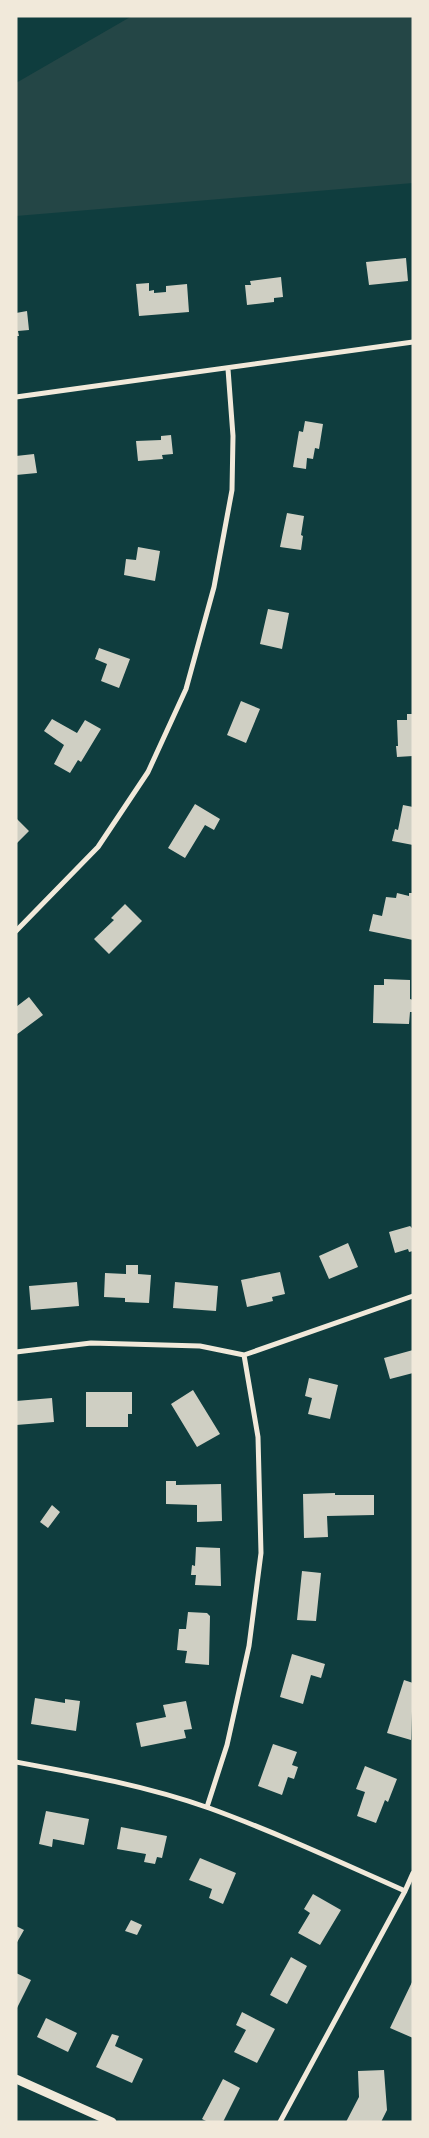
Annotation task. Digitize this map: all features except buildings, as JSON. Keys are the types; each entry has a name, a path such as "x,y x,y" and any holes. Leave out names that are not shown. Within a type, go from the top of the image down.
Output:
{"street":[{"path":"16,397 413,342"},
{"path":"16,931 98,847 148,772 186,689 214,587 232,490 233,436 228,369"},
{"path":"16,1352 91,1343 200,1346 244,1355 413,1296"},
{"path":"207,1807 227,1745 249,1646 261,1553 258,1437 244,1355"},
{"path":"16,1762 111,1780 207,1807 294,1841 405,1891"},
{"path":"280,2122 413,1873"},
{"path":"16,2079 112,2122"}],"shaded area":[{"path":"132,16 413,16 413,183 16,216 16,83"}]}
